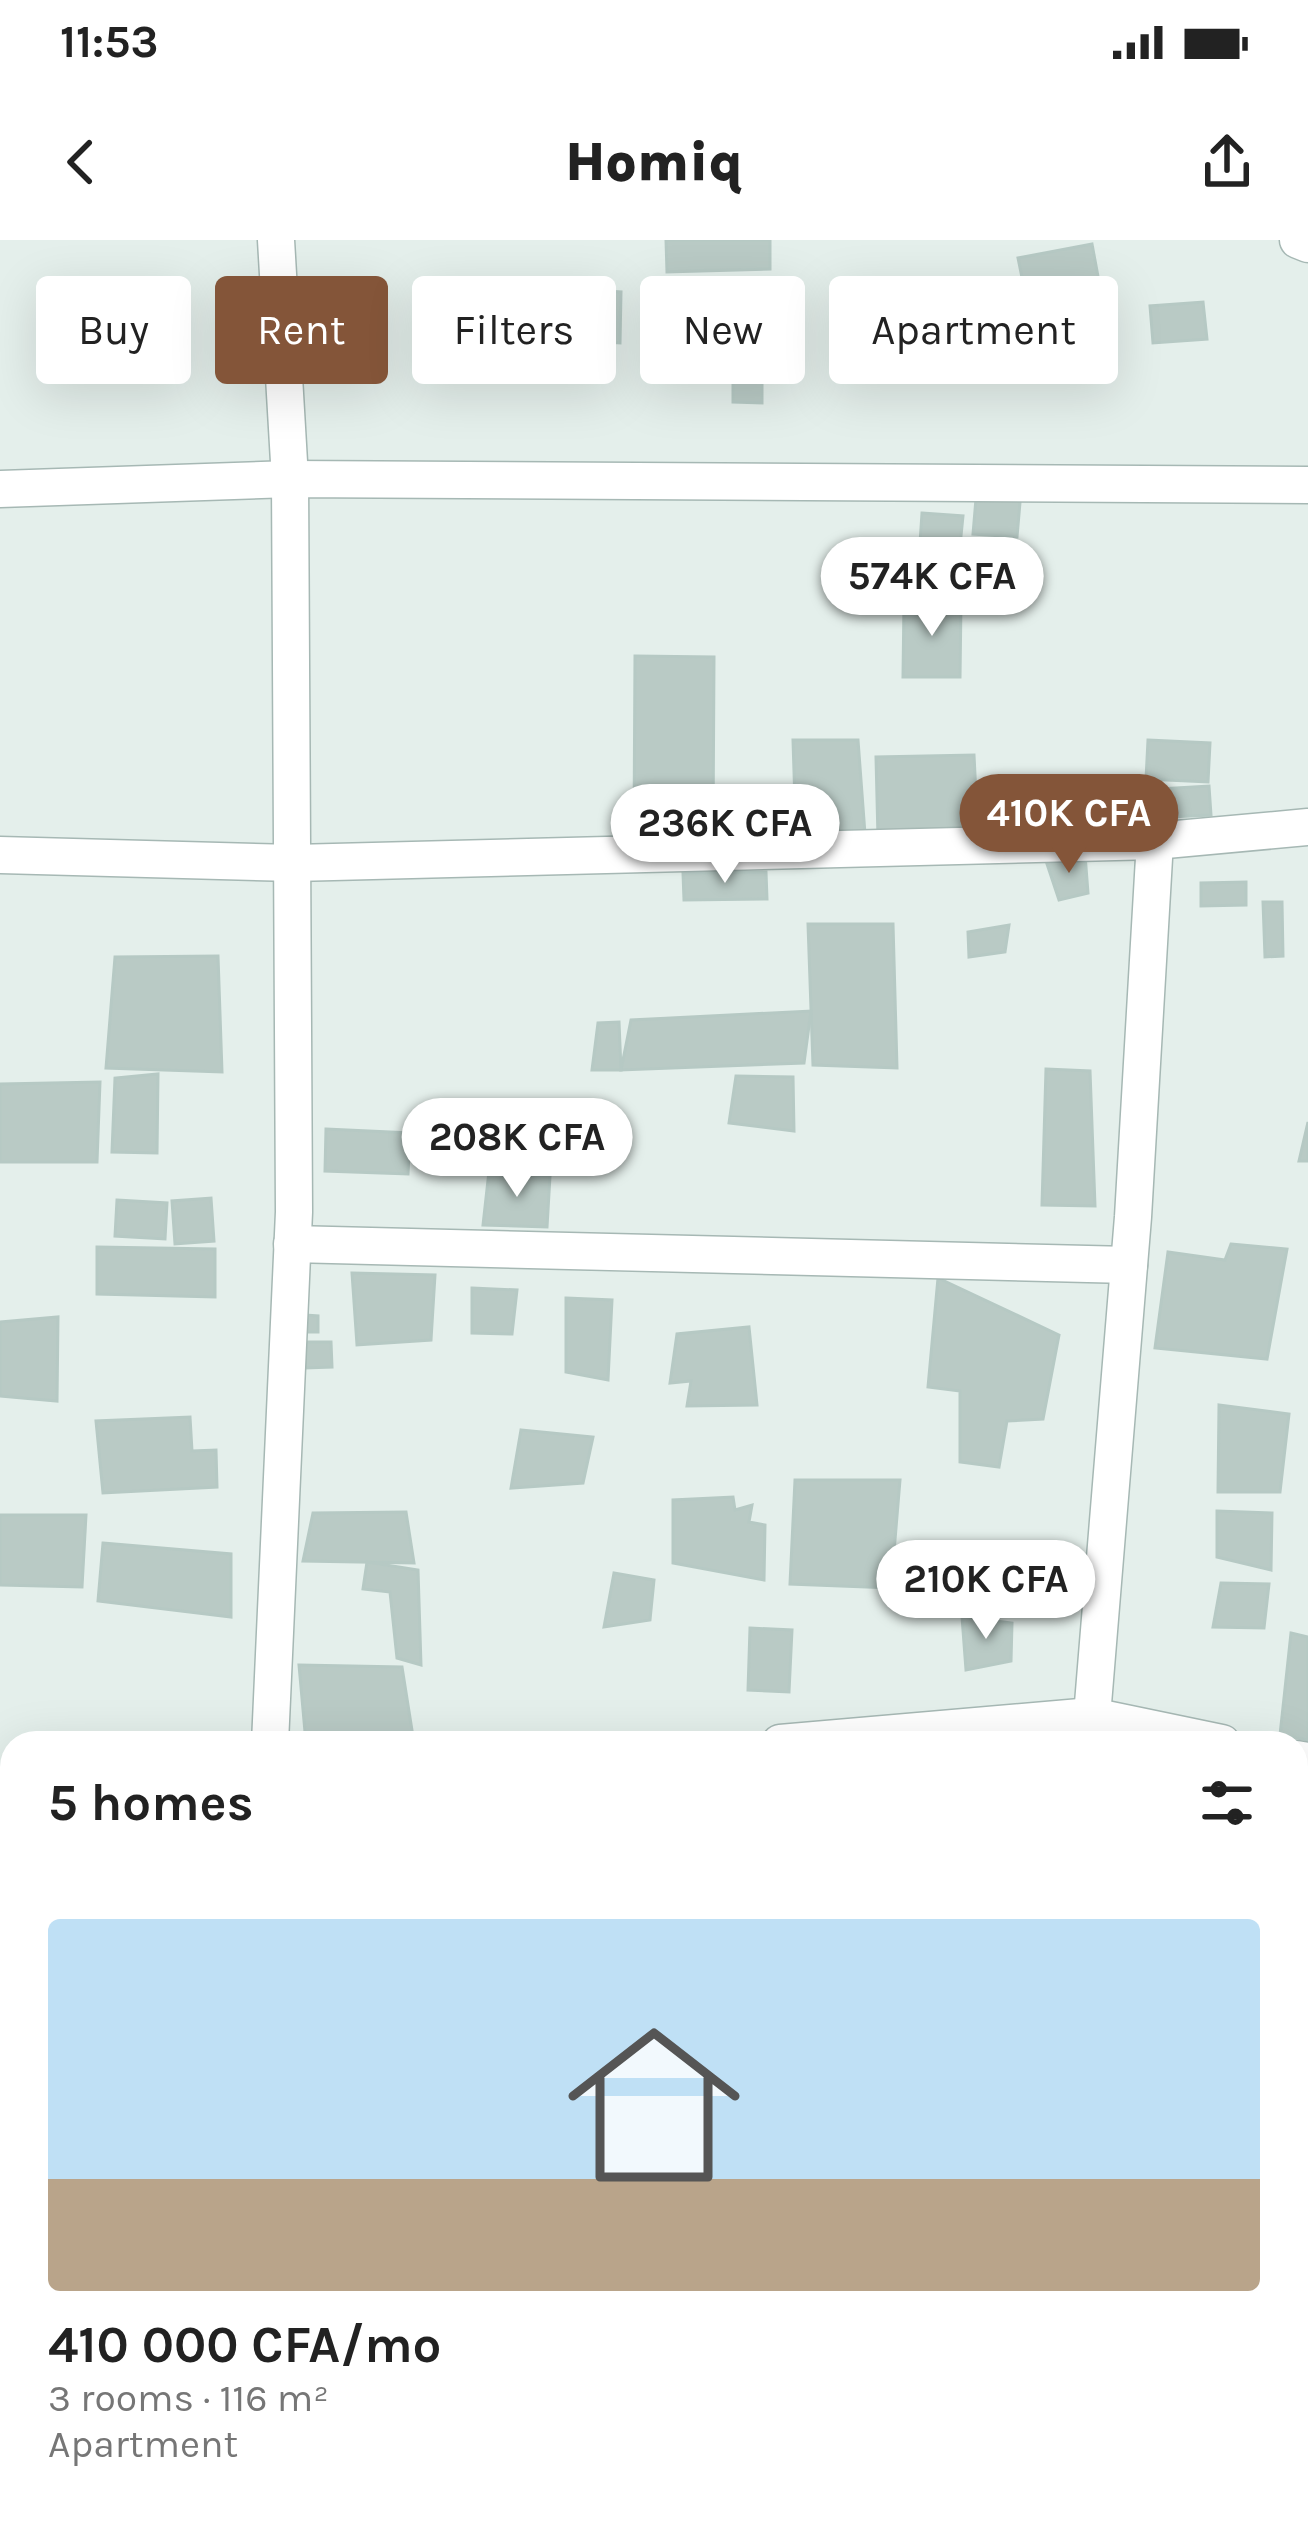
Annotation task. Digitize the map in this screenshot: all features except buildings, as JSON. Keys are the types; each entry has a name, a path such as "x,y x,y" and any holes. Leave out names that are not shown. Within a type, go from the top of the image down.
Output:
{"street":[{"path":"271,1731 292,1244 294,862 290,479 276,240"},
{"path":"1298,240 1308,244"},
{"path":"0,489 290,479 1308,485"},
{"path":"0,855 294,862 1155,841 1308,827"},
{"path":"1092,1716 1129,1265 1155,841"},
{"path":"292,1244 1129,1265"},
{"path":"919,1731 1092,1716 1164,1731"}]}
